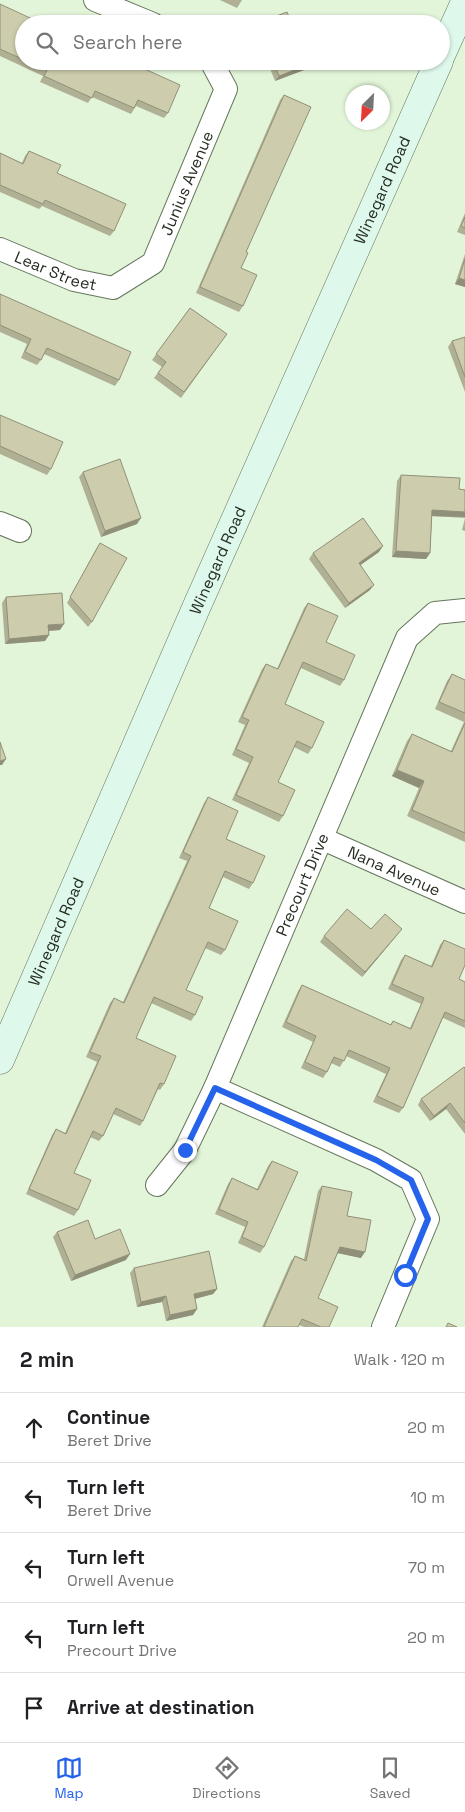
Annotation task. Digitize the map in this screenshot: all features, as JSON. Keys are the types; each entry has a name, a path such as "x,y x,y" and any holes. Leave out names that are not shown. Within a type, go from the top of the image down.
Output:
{"street":[{"path":"95,0 131,15"},
{"path":"450,35 465,2"},
{"name":"Junius Avenue","path":"113,288 153,263 226,89 216,70"},
{"name":"Winegard Road","path":"0,1060 204,590 435,70"},
{"name":"Lear Street","path":"0,249 74,280 113,288"},
{"name":"Precourt Drive","path":"157,1185 185,1150 215,1088 408,638 435,613 465,610"},
{"name":"Nana Avenue","path":"323,839 465,902"},
{"path":"215,1088 376,1160 411,1180 428,1219 383,1327"}],"building":[{"path":"0,4 24,15 15,15 15,56 0,49"},
{"path":"47,70 147,70 180,85 168,113 138,100 134,108 95,91 92,98 44,76"},
{"path":"277,70 295,70 279,76"},
{"path":"284,95 311,107 246,252 248,253 241,268 257,275 243,306 200,287"},
{"path":"29,151 61,165 57,173 126,204 114,231 45,200 43,204 0,185 0,153 23,164"},
{"path":"465,217 465,228 461,226"},
{"path":"465,259 465,280 459,278"},
{"path":"0,294 131,352 119,380 47,348 41,360 25,352 31,339 0,325"},
{"path":"190,308 227,334 184,392 158,373 166,362 156,354"},
{"path":"465,337 465,377 452,341"},
{"path":"0,415 63,442 51,469 0,446"},
{"path":"120,459 141,518 105,531 83,472"},
{"path":"401,475 460,478 459,489 465,490 465,512 432,510 430,553 396,551"},
{"path":"363,518 383,546 359,563 374,585 349,603 313,553"},
{"path":"100,543 127,558 92,622 70,597"},
{"path":"62,593 64,624 48,625 49,635 9,639 6,597"},
{"path":"308,603 338,616 326,642 355,655 344,680 303,662 285,704 324,722 312,748 297,741 278,782 295,790 283,816 236,795 253,757 236,749 249,720 242,717 266,664 278,669"},
{"path":"452,674 465,680 465,713 439,702"},
{"path":"465,723 465,833 412,810 424,781 397,770 412,734 452,752"},
{"path":"0,742 6,759 0,761"},
{"path":"208,797 238,811 226,839 265,856 253,883 225,871 209,908 238,921 225,950 208,942 186,990 203,997 195,1015 154,997 136,1038 176,1056 164,1084 160,1083 143,1121 116,1108 103,1136 93,1131 74,1173 91,1180 78,1210 29,1189 56,1129 66,1134 101,1056 90,1052 114,998 124,1003 191,856 183,852"},
{"path":"347,909 371,929 385,914 402,929 365,972 324,936"},
{"path":"444,940 465,949 465,965 459,979 465,982 465,1021 445,1012 403,1108 377,1096 390,1068 349,1050 344,1061 334,1057 327,1072 305,1062 316,1036 286,1022 302,985 391,1025 393,1021 411,1029 424,998 392,984 405,955 432,967"},
{"path":"464,1067 465,1123 450,1103 434,1116 421,1099"},
{"path":"272,1161 298,1172 264,1247 242,1237 248,1222 219,1209 232,1178 258,1190"},
{"path":"322,1186 352,1192 347,1216 371,1220 365,1252 340,1247 318,1298 338,1307 329,1327 321,1327 302,1319 298,1327 264,1327 295,1256 306,1261"},
{"path":"88,1220 95,1239 120,1229 130,1254 75,1275 57,1232"},
{"path":"209,1251 217,1289 194,1294 197,1309 170,1315 166,1296 141,1302 134,1268"},
{"path":"448,1323 457,1327 446,1327"}],"route":[{"path":"185,1150 215,1088 376,1160 411,1180 428,1219 405,1275"}]}
